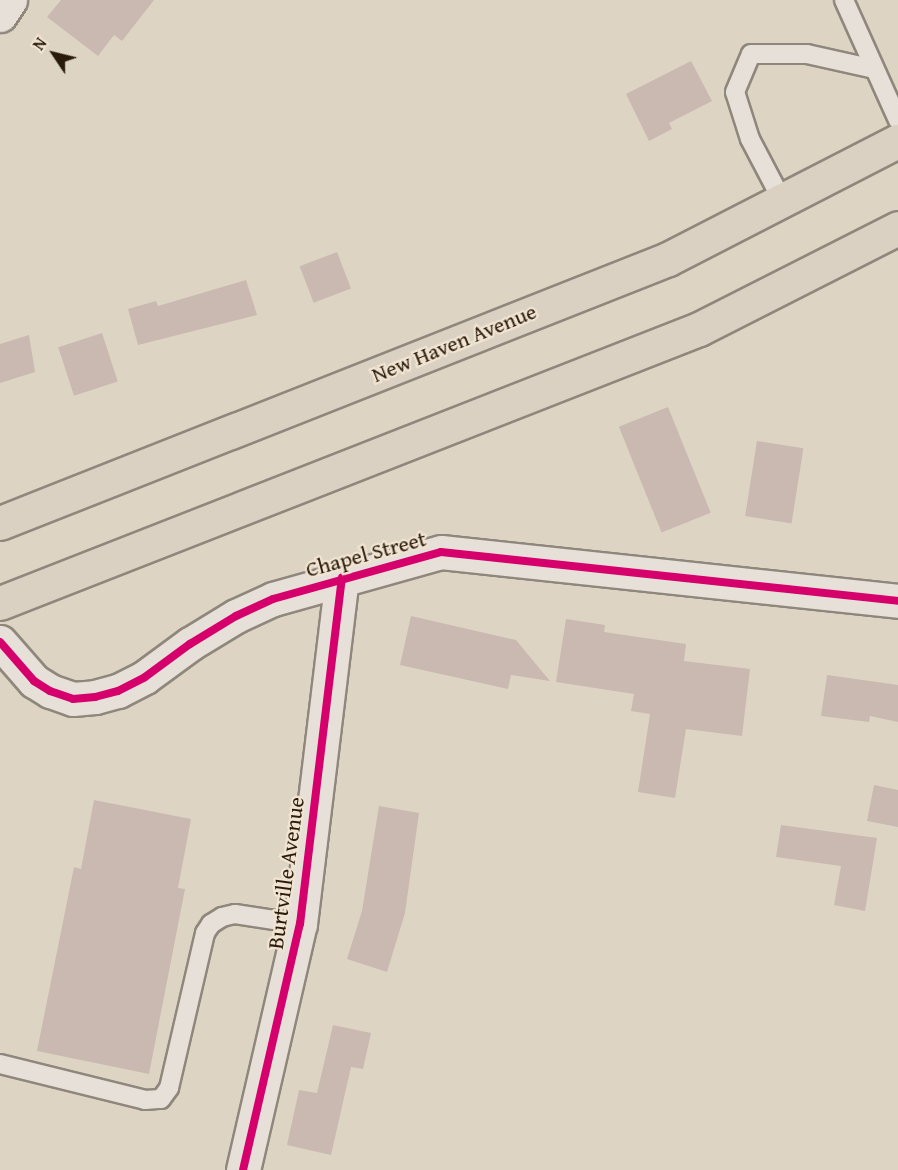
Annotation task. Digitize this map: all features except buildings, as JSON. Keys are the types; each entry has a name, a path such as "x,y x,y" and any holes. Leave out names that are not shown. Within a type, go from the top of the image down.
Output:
{"highway":[{"name":"New Haven Avenue","path":"0,523 668,259 898,141"},
{"path":"0,603 699,329 898,228"}],"street":[{"path":"0,15 10,0"},
{"name":"Chapel Street","path":"0,642 34,681 50,691 73,699 95,697 118,692 145,677 190,644 236,616 273,599 441,552 898,601"},
{"name":"Burtville Avenue","path":"243,1170 300,924 342,578"}],"lane":[{"path":"844,0 898,120"},
{"path":"782,200 750,139 735,92 751,54 807,54 874,69"},
{"path":"0,1064 145,1100 161,1099 169,1088 205,933 211,924 222,917 235,914 300,924"}],"cycle path":[{"path":"0,642 34,681 50,691 73,699 95,697 118,691 145,677 190,644 236,616 273,599 441,552 898,601"},
{"path":"243,1170 300,924 342,578"}]}
